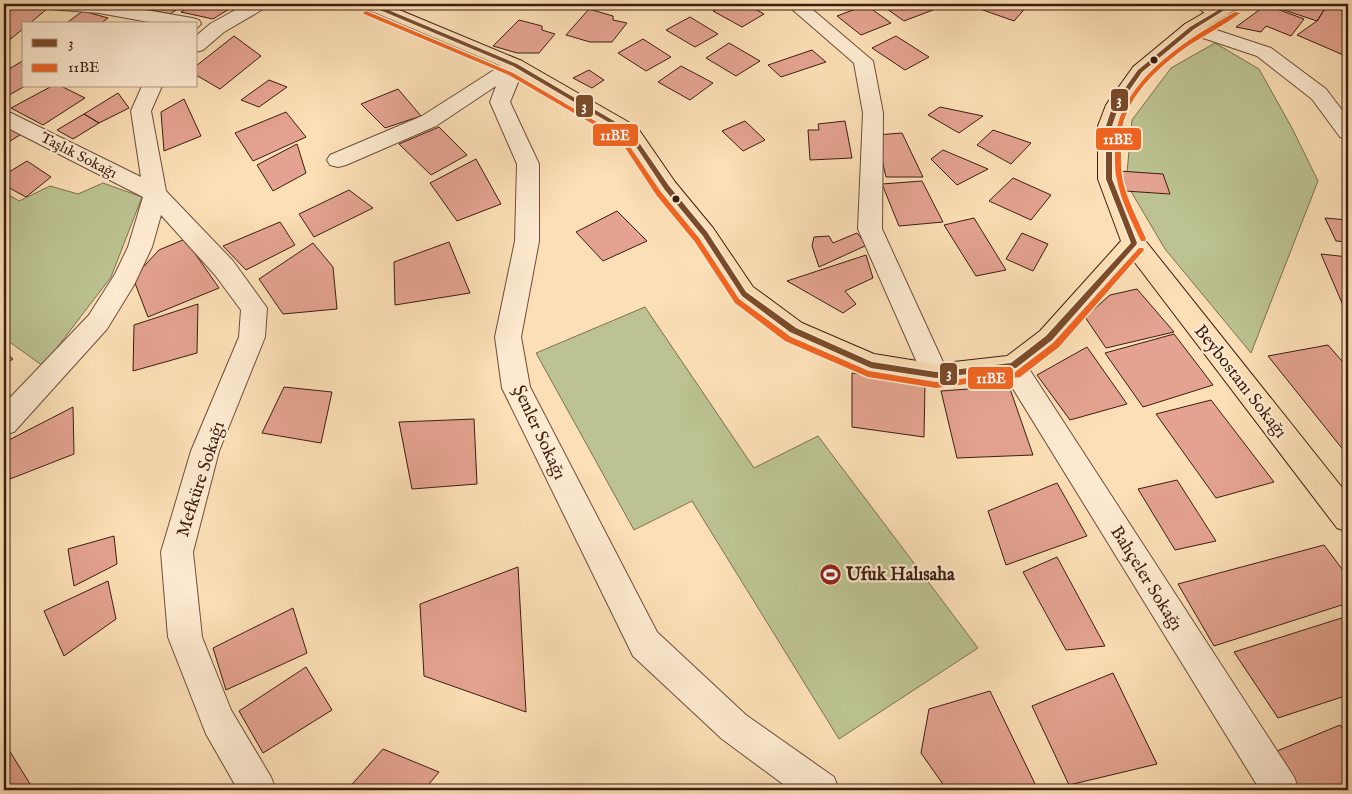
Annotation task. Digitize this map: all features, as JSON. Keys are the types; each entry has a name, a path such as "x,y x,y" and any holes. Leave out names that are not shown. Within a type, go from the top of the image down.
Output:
{"main road":[{"path":"370,4 515,65 629,132 667,188 705,234 744,294 793,330 871,365 936,375 1013,366 1049,338 1134,244"},
{"name":"Beybostanı Sokağı","path":"1218,6 1140,71 1116,106 1109,126 1109,179 1134,244 1348,518"}],"street":[{"path":"50,4 99,6 182,22"},
{"path":"198,44 217,28 259,4"},
{"path":"795,4 863,61 873,113 870,229 936,375"},
{"path":"198,24 217,28"},
{"path":"1192,28 1264,52 1319,94 1348,132"},
{"path":"338,160 430,121 515,65"},
{"name":"Şenler Sokağı","path":"515,65 500,102 528,164 527,241 508,337 516,388 646,644 734,727 821,790"},
{"path":"4,422 98,322 140,247 155,194 141,111 151,88"},
{"name":"Taşlık Sokağı","path":"4,118 155,194"},
{"name":"Mefküre Sokağı","path":"155,194 224,268 254,308 252,337 205,452 177,552 185,637 218,722 258,790"},
{"name":"Bahçeler Sokağı","path":"1013,366 1281,790"}],"green space":[{"path":"1215,43 1259,69 1292,128 1318,181 1251,353 1165,249 1126,183 1132,120 1171,68"},
{"path":"103,183 142,197 111,277 43,366 4,338 4,192 19,201 50,186 78,194"},
{"name":"Ufuk Halısaha","path":"645,307 754,468 818,436 978,648 839,739 692,501 634,530 536,353"}],"building":[{"path":"152,4 185,4 170,14 145,9"},
{"path":"194,4 227,4 234,6 213,19 181,12"},
{"path":"506,4 531,4 524,10"},
{"path":"726,4 746,4 764,14 742,27 713,11"},
{"path":"880,4 924,4 933,10 904,21"},
{"path":"966,4 1029,4 1014,21"},
{"path":"1266,4 1328,4 1317,21"},
{"path":"1328,4 1348,6 1348,57 1297,35 1317,21"},
{"path":"866,5 891,23 861,35 837,16"},
{"path":"1266,5 1304,19 1291,36 1266,26 1261,32 1236,27"},
{"path":"4,6 48,8 31,22 22,22 22,30 7,42 4,41"},
{"path":"589,9 613,16 613,20 627,23 612,42 590,42 566,35"},
{"path":"83,11 108,18 103,22 68,22"},
{"path":"690,17 718,34 695,47 666,30"},
{"path":"519,20 542,26 542,30 555,34 539,53 517,53 493,46"},
{"path":"234,36 261,56 220,89 198,76 198,64"},
{"path":"896,36 929,57 905,70 872,48"},
{"path":"643,39 671,57 646,71 618,53"},
{"path":"729,43 760,61 736,76 706,58"},
{"path":"812,50 826,62 781,77 768,65"},
{"path":"22,61 22,88 4,98 4,72"},
{"path":"681,66 713,83 690,100 658,82"},
{"path":"589,70 604,80 592,88 573,78"},
{"path":"269,80 287,87 259,107 241,100"},
{"path":"48,88 65,88 85,98 43,125 11,108"},
{"path":"398,89 421,116 385,128 361,104"},
{"path":"118,93 129,108 99,123 84,114"},
{"path":"184,99 201,136 164,151 161,112"},
{"path":"940,107 983,116 959,133 928,115"},
{"path":"286,112 306,137 253,161 235,133"},
{"path":"84,114 99,123 73,139 57,130"},
{"path":"745,121 765,140 743,151 722,131"},
{"path":"845,121 852,158 810,160 808,130 819,130 818,124"},
{"path":"4,125 23,133 4,145"},
{"path":"439,127 467,155 431,175 399,144"},
{"path":"993,130 1031,143 1011,164 977,145"},
{"path":"902,133 923,177 886,177 876,135"},
{"path":"297,144 306,173 273,191 257,165"},
{"path":"943,150 988,169 957,185 931,159"},
{"path":"476,159 501,204 457,221 430,183"},
{"path":"27,161 51,177 26,197 4,185 4,175"},
{"path":"1119,171 1163,174 1170,194 1125,191"},
{"path":"1013,178 1051,195 1031,220 989,201"},
{"path":"922,181 943,222 899,226 882,184"},
{"path":"349,190 373,208 314,237 299,214"},
{"path":"617,211 647,241 603,261 576,232"},
{"path":"974,218 1006,270 976,276 944,225"},
{"path":"1325,218 1348,220 1348,242 1336,241"},
{"path":"280,222 295,245 246,270 223,246"},
{"path":"857,233 867,245 819,267 812,246 814,237 829,236 833,243"},
{"path":"1022,233 1048,244 1033,271 1006,259"},
{"path":"185,239 219,288 148,317 133,278 159,250"},
{"path":"449,242 470,293 395,305 394,262"},
{"path":"313,243 333,267 337,309 283,314 259,279"},
{"path":"1321,254 1348,257 1348,317"},
{"path":"866,255 873,278 845,291 856,304 843,313 787,281"},
{"path":"1137,289 1174,332 1106,348 1085,317 1110,295"},
{"path":"198,304 197,353 133,371 134,325"},
{"path":"1174,334 1213,385 1143,407 1105,353"},
{"path":"1328,345 1348,368 1348,452 1345,452 1268,356"},
{"path":"1087,347 1127,404 1070,420 1037,375"},
{"path":"4,351 13,359 4,365"},
{"path":"852,373 925,383 924,437 852,427"},
{"path":"1009,386 1033,455 957,458 941,391"},
{"path":"284,387 332,392 321,443 262,433"},
{"path":"1211,400 1274,482 1216,498 1156,414"},
{"path":"73,407 74,454 10,479 7,441"},
{"path":"474,419 477,484 412,489 399,422"},
{"path":"1177,480 1216,541 1175,550 1138,489"},
{"path":"1057,483 1087,536 1006,565 988,511"},
{"path":"114,536 117,564 74,586 68,549"},
{"path":"1324,545 1348,577 1348,603 1214,646 1178,584"},
{"path":"1057,557 1105,646 1066,650 1023,572"},
{"path":"518,567 526,712 424,676 420,604"},
{"path":"108,581 116,619 64,656 44,611"},
{"path":"293,608 307,653 226,690 213,648"},
{"path":"1348,616 1348,695 1278,718 1234,652"},
{"path":"306,667 332,710 263,753 239,711"},
{"path":"1113,673 1157,764 1069,785 1032,706"},
{"path":"990,691 1038,790 947,790 921,753 929,709"},
{"path":"1340,725 1348,737 1348,790 1288,790 1265,756"},
{"path":"4,742 32,787 28,790 4,790"},
{"path":"383,749 439,772 424,790 347,790"}],"transit line":[{"name":"3","path":"370,4 515,65 629,132 667,188 705,234 744,294 793,330 871,365 936,375 1013,366 1049,338 1134,243"},
{"name":"3","path":"1134,243 1109,179 1109,126 1116,105 1140,71 1192,28 1232,4"},
{"name":"11BE","path":"366,13 511,74 622,139 659,194 697,240 737,301 788,339 868,374 936,385 1017,375 1056,345 1141,250"},
{"name":"11BE","path":"1143,239 1125,198 1119,175 1119,131 1127,108 1137,91 1167,60 1185,46 1237,13"}],"place":[{"name":"Ufuk Halısaha","path":"830,574"}]}
